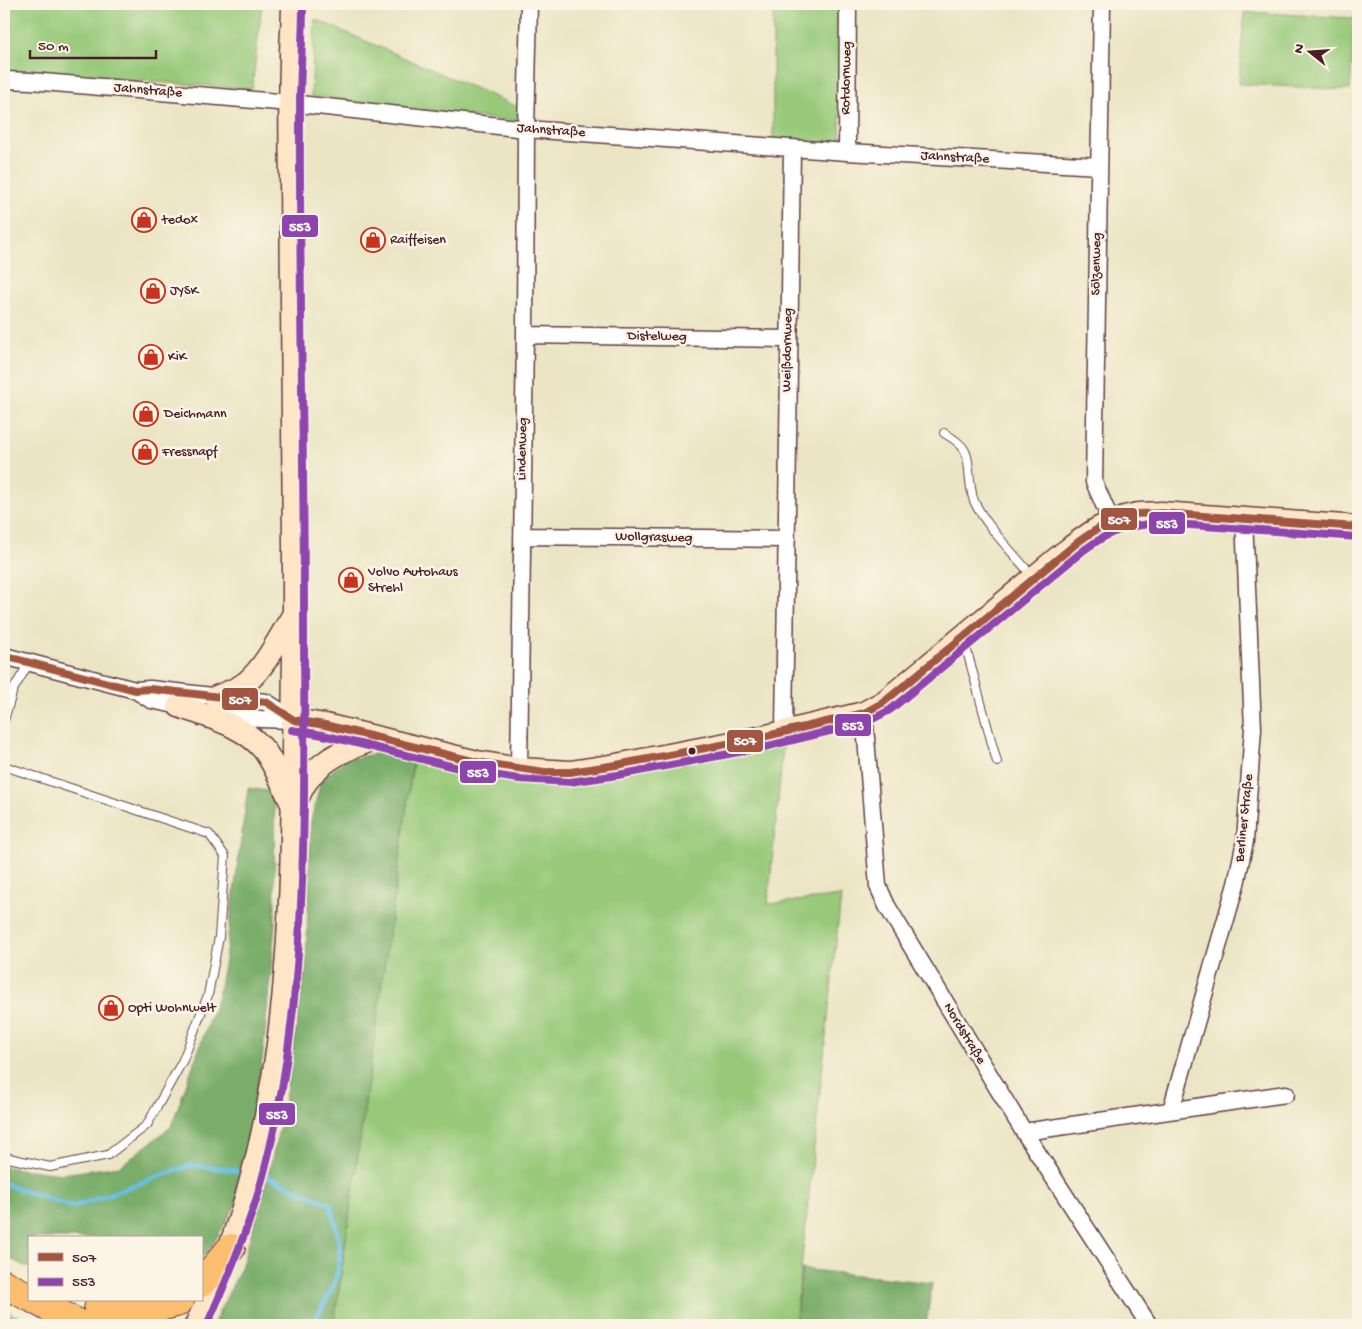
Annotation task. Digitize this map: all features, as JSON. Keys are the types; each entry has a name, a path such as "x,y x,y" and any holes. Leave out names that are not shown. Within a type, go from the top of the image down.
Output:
{"highway":[{"path":"202,1282 231,1248"},
{"path":"4,1266 28,1277"},
{"path":"4,1284 28,1296"},
{"path":"40,1302 79,1315 130,1325"},
{"path":"79,1315 140,1312 177,1302"}],"street":[{"path":"196,1325 231,1248 247,1199 259,1152 275,1064 286,986 294,807 290,103 293,4"},
{"name":"Lindenweg","path":"518,769 529,4"},
{"name":"Rotdornweg","path":"847,152 848,4"},
{"name":"Sölzenweg","path":"1102,4 1094,482 1111,521"},
{"name":"Jahnstraße","path":"4,80 290,103 526,129 847,152 1099,166"},
{"name":"Weißdornweg","path":"784,732 792,148"},
{"name":"Distelweg","path":"525,335 788,339"},
{"path":"4,656 135,690 151,700 179,706 260,719 294,720 477,762 518,769 545,772 579,771 686,752 864,713 884,702 1033,578 1086,536 1111,521 1134,515 1161,513 1358,526"},
{"name":"Berliner Straße","path":"1171,1110 1236,884 1245,841 1253,729 1244,518"},
{"name":"Wollgrasweg","path":"522,536 787,539"},
{"path":"216,697 236,690 247,682 260,668 294,614"},
{"path":"135,690 150,689 266,702 294,720"},
{"path":"179,706 231,725 249,736 264,750 294,807"},
{"name":"Nordstraße","path":"864,713 878,886 896,924 1024,1132 1149,1325"},
{"path":"294,807 306,782 321,766 349,748 378,738"},
{"path":"1024,1132 1286,1094"}],"lane":[{"path":"944,433 958,441 965,448 974,501 978,509 1033,578"},
{"path":"963,636 997,762"},
{"path":"4,720 14,690 29,663"},
{"path":"4,766 210,834 225,856 219,937 208,995 183,1060 147,1126 108,1154 50,1167 4,1157"}],"green space":[{"path":"4,4 262,4 252,89 4,71"},
{"path":"773,4 841,4 840,145 773,143"},
{"path":"1244,12 1355,18 1350,90 1239,84"},
{"path":"315,19 518,107 518,122 311,96"},
{"path":"784,737 768,904 841,896 795,1325 334,1325 414,755 518,779"},
{"path":"373,754 414,755 334,1325 213,1325 241,1268 262,1199 282,1118 306,966 311,821 321,781 343,761"},
{"path":"248,788 274,792 275,924 263,1053 243,1177 234,1208 210,1249 202,1258 202,1236 28,1236 28,1268 4,1256 4,1167 62,1174 120,1166 171,1127 218,996 225,960"},
{"path":"802,1269 932,1283 926,1325 795,1325"},
{"path":"4,1309 34,1325 4,1325"}],"waterway":[{"path":"4,1184 73,1207 191,1165 241,1171"},
{"path":"268,1177 330,1204 339,1238 340,1259 332,1289 312,1325"}],"transit line":[{"name":"553","path":"207,1325 247,1227 258,1194 275,1125 288,1053 296,980 301,907 304,759 300,169 303,4"},
{"name":"507","path":"4,656 135,690 150,689 266,702 294,720 325,725 477,762 545,772 570,772 758,738 864,713 884,702 1078,542 1099,528 1121,518 1137,514 1161,513 1358,527"},
{"name":"553","path":"292,730 323,735 475,772 518,779 570,782 618,775 760,748 867,722 890,710 1084,550 1103,537 1128,527 1161,523 1357,537"}],"place":[{"name":"tedox","path":"144,220"},
{"name":"Raiffeisen","path":"373,240"},
{"name":"JYSK","path":"153,291"},
{"name":"KiK","path":"151,357"},
{"name":"Deichmann","path":"146,414"},
{"name":"Fressnapf","path":"145,452"},
{"name":"Volvo Autohaus Strehl","path":"351,580"},
{"name":"Opti Wohnwelt","path":"111,1008"}]}
